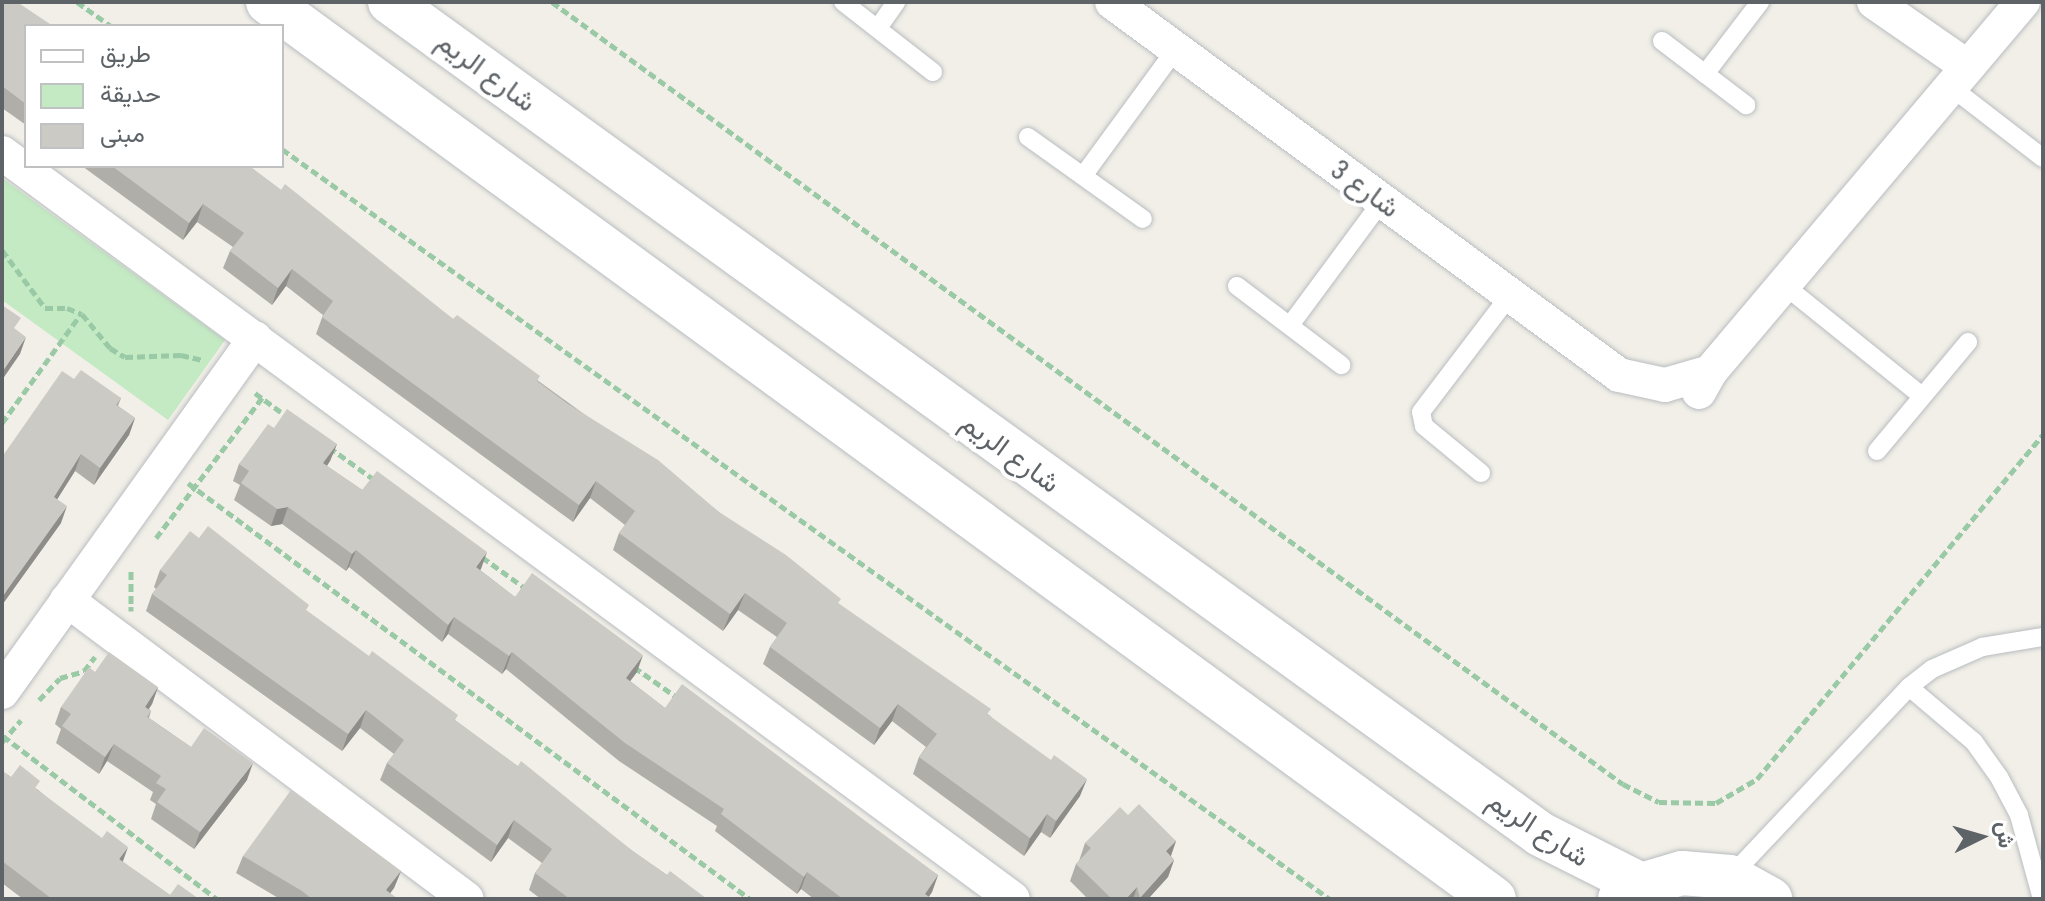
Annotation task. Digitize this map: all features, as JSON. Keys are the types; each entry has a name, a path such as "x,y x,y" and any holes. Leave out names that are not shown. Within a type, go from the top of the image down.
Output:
{"street":[{"path":"268,2 1494,899"},
{"name":"شارع الريم","path":"390,2 1540,834 1631,892"},
{"name":"شارع 3","path":"1112,2 1619,375 1665,385 1710,372 1784,285"},
{"path":"1874,2 1960,77"},
{"path":"1784,285 2023,2"},
{"path":"2,153 1013,899"},
{"path":"2,692 255,338"},
{"path":"67,600 467,899"},
{"path":"1631,892 1682,873 1730,877 1770,899"}],"lane":[{"path":"843,2 933,72"},
{"path":"878,28 896,2"},
{"path":"1705,74 1760,2"},
{"path":"1662,41 1746,105"},
{"path":"1083,176 1176,49"},
{"path":"1960,77 2043,158"},
{"path":"1028,137 1143,219"},
{"path":"1291,324 1382,201"},
{"path":"1784,285 1922,396"},
{"path":"1237,286 1291,324 1341,365"},
{"path":"1481,473 1424,426 1421,412 1510,295"},
{"path":"1877,451 1968,342"},
{"path":"1730,877 1909,687 1956,656 2008,640 2043,637"},
{"path":"1909,687 1944,712 1999,777 2019,815 2043,899"}],"path":[{"path":"77,2 108,24"},
{"path":"552,2 1623,784 1659,802 1716,803 1757,779 2043,435"},
{"path":"284,150 1330,899"},
{"path":"2,250 45,308 82,314 110,348 125,357 181,355 229,375 301,426"},
{"path":"2,423 82,314"},
{"path":"147,549 262,398"},
{"path":"326,445 391,491"},
{"path":"164,465 750,899"},
{"path":"468,547 532,593"},
{"path":"138,561 129,573 134,607 113,635 84,671 60,678 3,738 217,899"},
{"path":"622,658 686,704"}],"green space":[{"path":"2,178 225,340 168,420 2,300"}],"building":[{"path":"2,2 17,2 50,24 24,24 24,102 2,86"},
{"path":"115,168 252,168 281,190 285,184 453,319 457,315 540,376 537,381 568,404 658,460 719,512 786,555 841,599 838,603 991,709 987,714 1051,760 1054,755 1087,779 1056,821 1047,814 1030,838 919,757 937,734 898,704 880,728 770,647 787,623 745,593 730,614 619,533 635,511 596,481 579,505 322,317 333,301 292,269 278,288 230,251 244,233 203,204 189,223"},
{"path":"2,305 21,318 14,328 26,337 2,372"},
{"path":"81,370 121,398 116,405 135,418 100,468 81,454 54,497 67,506 2,597 2,457 62,371 74,379"},
{"path":"287,409 337,444 323,463 362,490 377,471 487,552 476,567 515,597 532,573 643,655 626,678 665,708 682,684 938,875 925,894 932,899 843,899 807,872 804,877 721,814 724,809 625,743 512,652 509,656 454,617 448,625 356,550 352,554 288,507 277,509 241,483 249,471 239,464 268,424 274,428"},
{"path":"208,526 309,605 306,610 369,656 372,651 458,715 455,720 486,743 518,766 521,761 634,852 667,875 670,871 707,899 570,899 535,873 552,849 514,820 497,845 387,763 404,740 366,710 348,734 152,594 167,575 160,570 190,531 199,538"},
{"path":"109,652 158,687 145,707 151,711 147,717 191,747 204,728 253,763 200,832 157,802 166,789 156,783 161,776 114,744 105,757 62,726 71,714 61,707 89,667 95,672"},
{"path":"20,765 40,781 35,788 102,838 107,831 128,847 119,859 170,895 178,884 199,899 52,899 2,861 2,771 11,777"},
{"path":"291,790 401,871 386,890 398,899 312,899 243,856"},
{"path":"1139,804 1176,841 1166,851 1174,860 1140,898 1137,887 1126,899 1112,899 1076,864 1091,848 1085,843 1120,807 1128,815"}]}
